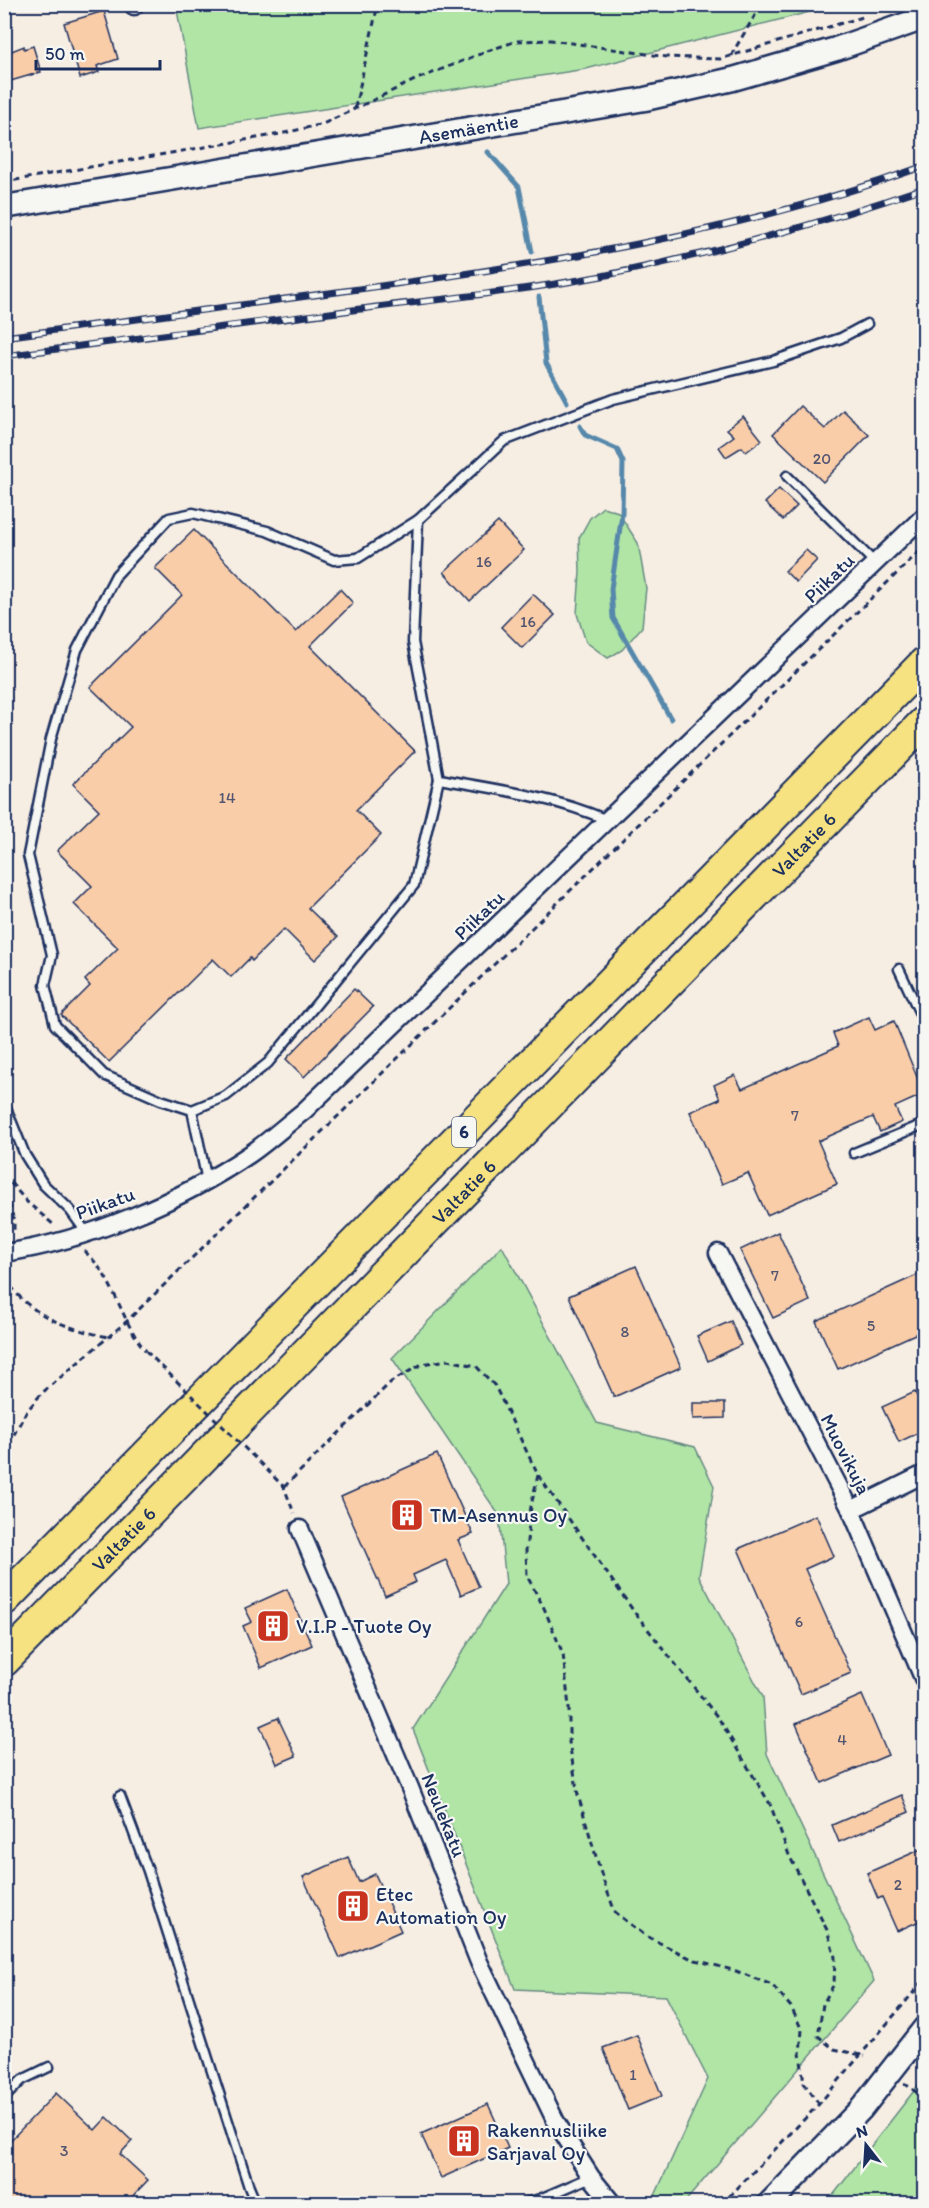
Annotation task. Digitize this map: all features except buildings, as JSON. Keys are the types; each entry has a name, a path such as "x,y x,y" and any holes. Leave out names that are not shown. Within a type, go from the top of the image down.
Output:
{"highway":[{"name":"Valtatie 6","path":"4,1600 924,663"},
{"name":"Valtatie 6","path":"4,1661 924,722"}],"street":[{"name":"Asemäentie","path":"4,207 645,99 733,79 836,49 924,18"},
{"name":"Piikatu","path":"7,1253 70,1238 158,1207 251,1154 304,1111 924,516"},
{"name":"Muovikuja","path":"718,1253 851,1510 924,1680"},
{"path":"851,1510 924,1474"},
{"name":"Neulekatu","path":"300,1529 411,1788 479,1962 556,2122 591,2177 613,2204"},
{"path":"770,2204 862,2108 924,2029"}],"lane":[{"path":"418,520 413,642 439,779 414,885 268,1064 226,1096 192,1110 161,1100 104,1075 55,1025 45,985 52,955 28,855 51,739 77,650 116,575 169,518 192,513 267,531 334,560 358,558 418,520 504,441 613,399 773,361 841,338 867,324"},
{"path":"787,476 876,563"},
{"path":"439,779 549,800 579,808 608,821"},
{"path":"899,969 924,1022"},
{"path":"4,1103 26,1155 43,1184 70,1210 86,1232"},
{"path":"192,1110 207,1181"},
{"path":"854,1153 924,1124"},
{"path":"120,1796 148,1871 256,2204"},
{"path":"4,2098 22,2080 49,2067"},
{"path":"523,2204 591,2177"}],"path":[{"path":"355,108 378,4"},
{"path":"733,79 732,52 757,12 757,4"},
{"path":"4,182 280,134 323,124 415,80 517,41 551,40 667,57 720,59 871,14"},
{"path":"4,1453 26,1412 42,1394 126,1322 924,547"},
{"path":"4,1183 14,1221 14,1236 7,1253"},
{"path":"4,1278 28,1305 48,1318 108,1337"},
{"path":"126,1322 146,1351 284,1487 300,1529"},
{"path":"284,1487 391,1382 422,1364 447,1360 476,1366 495,1386 538,1475 634,1613 719,1719 770,1804 789,1855 827,1930 835,1957 834,1984 823,2004 818,2036 834,2049 864,2055"},
{"path":"538,1475 531,1506 526,1550 527,1576 544,1608 563,1654 569,1707 568,1742 578,1795 602,1877 615,1912 646,1936 692,1959 736,1971 772,1985 791,2007 801,2030 800,2053 804,2083 819,2104"},
{"path":"722,2204 864,2055 924,1980"},
{"path":"901,2081 924,2098"}],"green space":[{"path":"176,4 837,5 586,69 199,128"},
{"path":"603,507 618,512 638,543 646,588 642,627 622,650 608,658 586,642 577,614 580,572 579,538 590,518"},
{"path":"502,1246 597,1423 695,1447 714,1486 699,1576 763,1697 767,1754 874,1981 684,2203 655,2203 653,2200 708,2079 666,1996 515,1989 413,1729 506,1584 499,1515 392,1358"},
{"path":"924,2078 924,2203 827,2203"}],"waterway":[{"path":"488,152 519,187 532,252"},
{"path":"539,297 546,363 567,402"},
{"path":"580,426 585,435 617,449 623,462 622,514 611,589 613,618 671,719"}],"railway":[{"path":"4,337 431,279 574,256 716,227 856,189 924,166"},
{"path":"4,356 570,282 684,258 764,237 924,188"}],"place":[{"name":"TM-Asennus Oy","path":"407,1515"},
{"name":"V.I.P - Tuote Oy","path":"273,1626"},
{"name":"Etec Automation Oy","path":"353,1906"},
{"name":"Rakennusliike Sarjaval Oy","path":"464,2141"}]}
